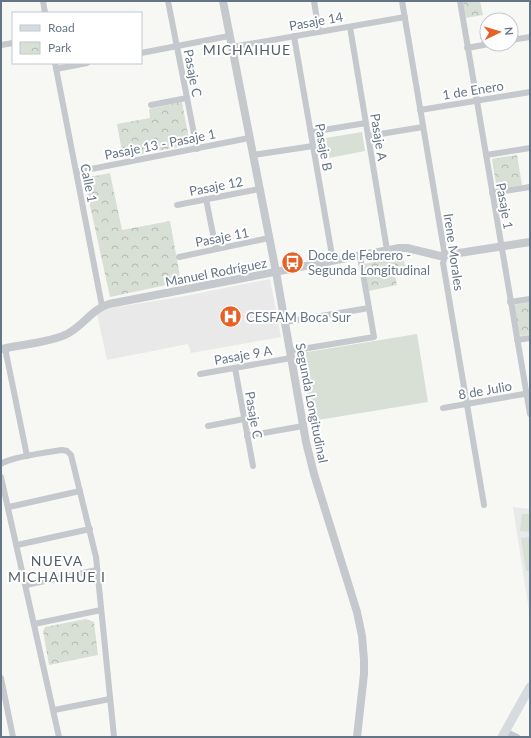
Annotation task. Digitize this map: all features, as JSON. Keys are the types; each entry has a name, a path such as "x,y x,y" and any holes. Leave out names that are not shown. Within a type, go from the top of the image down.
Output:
{"main road":[{"path":"503,734 530,687"}],"street":[{"path":"43,1 45,12"},
{"name":"Pasaje C","path":"168,1 196,149"},
{"name":"Segunda Longitudinal","path":"223,1 276,272 303,426 314,474 357,612 362,636 364,674 357,737"},
{"path":"314,1 319,32"},
{"name":"Irene Morales","path":"402,1 444,256 443,263 484,505"},
{"name":"Pasaje 1","path":"460,1 510,302 528,394 530,414"},
{"name":"Pasaje 14","path":"232,47 405,17"},
{"name":"Pasaje A","path":"350,27 387,250"},
{"path":"142,53 229,36"},
{"name":"Pasaje B","path":"294,36 333,261"},
{"path":"519,39 530,37"},
{"path":"1,45 12,43"},
{"path":"467,48 479,46"},
{"path":"55,66 76,64"},
{"name":"Calle 1","path":"55,66 102,306"},
{"name":"1 de Enero","path":"420,110 530,92"},
{"path":"151,105 187,98"},
{"path":"311,132 366,122"},
{"path":"368,136 423,127"},
{"name":"Pasaje 13 - Pasaje 1","path":"76,172 249,138"},
{"path":"253,155 313,146"},
{"path":"486,155 530,148"},
{"path":"492,193 530,187"},
{"name":"Pasaje 12","path":"177,205 259,189"},
{"path":"206,199 216,249"},
{"name":"Pasaje 11","path":"179,257 269,238"},
{"name":"Manuel Rodríguez","path":"2,347 54,338 67,334 102,306 387,250 407,248 435,256 444,256 530,242"},
{"path":"285,322 369,308 360,256"},
{"path":"510,302 530,298"},
{"name":"Pasaje 9 A","path":"200,374 235,368 290,354 374,337 369,308"},
{"path":"517,340 530,338"},
{"path":"2,347 27,456"},
{"name":"Pasaje C","path":"235,368 252,466"},
{"name":"8 de Julio","path":"443,408 528,394"},
{"path":"208,426 244,419"},
{"path":"247,436 303,426"},
{"path":"1,464 27,456 62,450 67,451 72,458 94,545 114,737"},
{"path":"1,477 60,737"},
{"path":"9,507 80,491"},
{"path":"17,545 90,529"},
{"path":"26,584 97,570"},
{"path":"34,624 101,610"},
{"path":"1,678 13,737"},
{"path":"54,710 110,699"},
{"path":"503,734 517,737"}],"shaded area":[{"path":"270,279 281,337 191,353 188,344 107,360 97,314 104,309 180,297"},
{"path":"513,507 530,509 530,617"}],"green space":[{"path":"463,1 480,1 482,12 479,12 479,16 466,18"},
{"path":"182,102 190,145 123,157 117,124 150,118 149,109"},
{"path":"362,132 365,151 329,158 326,138"},
{"path":"517,155 522,185 497,190 492,159"},
{"path":"110,173 122,230 170,221 181,282 110,297 84,178"},
{"path":"398,257 404,260 406,273 395,275 397,285 369,291 364,264"},
{"path":"530,302 530,334 522,336 518,334 513,305"},
{"path":"417,334 428,402 312,421 301,353"},
{"path":"522,514 530,514 530,532 520,531"},
{"path":"530,537 530,571 526,571 521,538"},
{"path":"86,619 94,622 98,655 49,665 43,631 45,627"}],"place":[{"name":"Doce de Febrero - Segunda Longitudinal","path":"293,262"},
{"name":"CESFAM Boca Sur","path":"230,317"}],"district":[{"name":"MICHAIHUE","path":"247,49"},
{"name":"NUEVA MICHAIHUE I","path":"57,568"}]}
